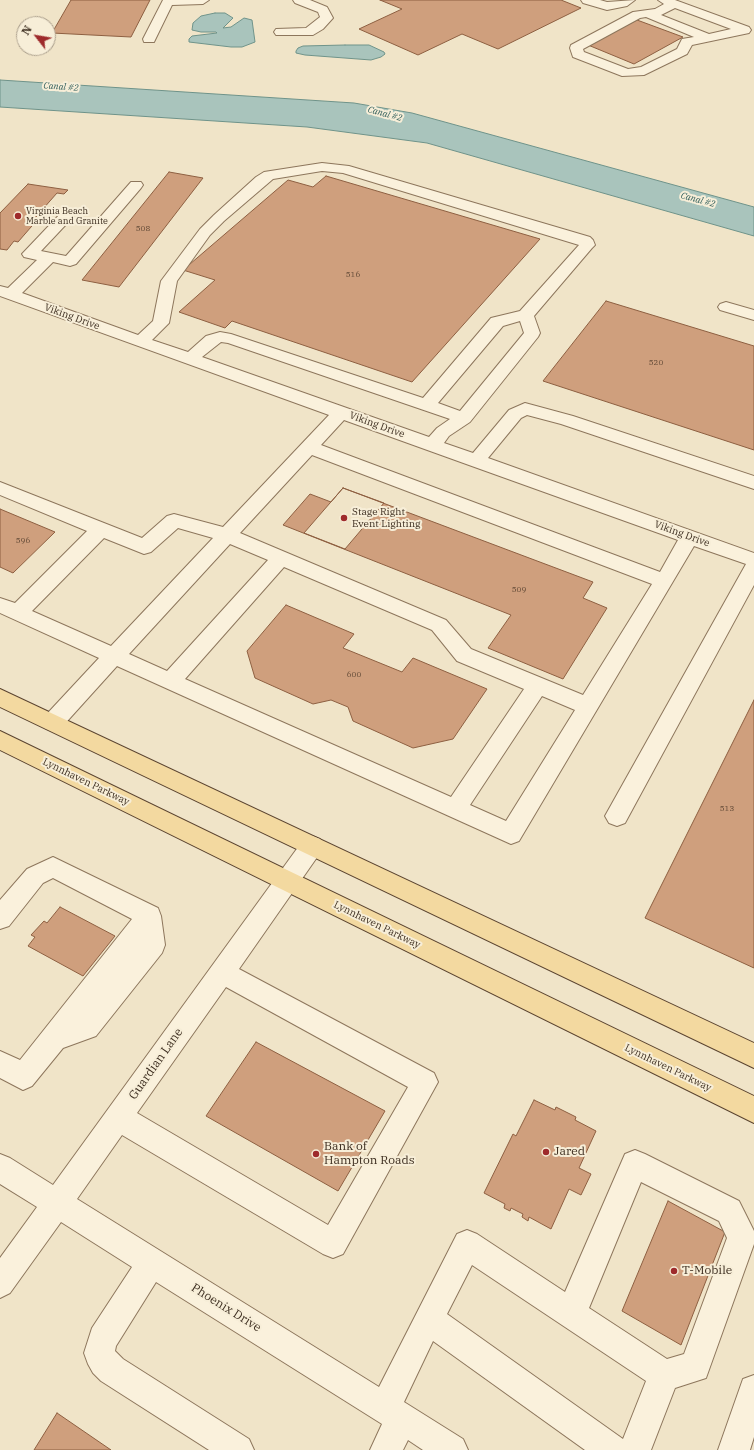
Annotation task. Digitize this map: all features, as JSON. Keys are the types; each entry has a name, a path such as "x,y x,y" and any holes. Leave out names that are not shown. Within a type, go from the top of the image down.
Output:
{"main road":[{"path":"0,697 754,1056"},
{"name":"Lynnhaven Parkway","path":"0,740 754,1110"}],"street":[{"path":"149,39 168,2 203,0"},
{"path":"280,32 309,32 319,26 327,18 323,10 299,0"},
{"path":"587,0 607,6 623,3 629,0"},
{"path":"669,2 750,32 688,42 682,51 644,71 627,73 578,54 576,48 637,15 658,12 669,2"},
{"path":"648,14 709,38"},
{"path":"141,341 161,323 169,281 205,232 261,180 269,175 322,166 344,169 585,240 587,245 526,315 497,322 427,405"},
{"path":"66,216 30,254 70,261 136,185"},
{"path":"5,293 49,257"},
{"name":"Viking Drive","path":"5,293 754,560"},
{"path":"726,307 754,315"},
{"path":"432,445 443,432 464,418 532,333 526,315"},
{"path":"190,359 208,343 220,337 230,339 464,418"},
{"path":"476,461 514,414 525,409 567,420 754,483"},
{"path":"53,722 341,412"},
{"path":"309,447 664,581"},
{"path":"0,488 144,547 174,521 227,535 439,625 464,655 588,706"},
{"path":"102,529 9,609 511,834 690,537"},
{"path":"170,682 281,558"},
{"path":"617,816 754,567"},
{"path":"455,809 538,685"},
{"name":"Guardian Lane","path":"0,1283 312,846"},
{"path":"0,918 35,876 53,867 149,916 23,1077 0,1063"},
{"path":"118,1117 333,1244 425,1082 221,972"},
{"path":"386,1450 394,1414 428,1320 467,1244 571,1314 664,1375 696,1367 742,1237 729,1211 635,1164 571,1314"},
{"name":"Phoenix Drive","path":"0,1168 452,1450"},
{"path":"152,1262 103,1340 99,1353 104,1362 112,1370 238,1450"},
{"path":"428,1320 612,1450"},
{"path":"635,1450 664,1375"},
{"path":"734,1450 754,1390"}],"water":[{"path":"215,13 225,13 233,18 223,28 231,27 244,18 252,20 255,42 242,47 231,47 189,42 189,39 192,36 217,33 192,30 193,23 201,16"},
{"path":"369,45 384,52 385,54 371,60 296,53 298,48 303,46"},
{"name":"Canal #2","path":"0,80 354,103 412,113 754,207 754,236 427,143 307,127 0,107"}],"building":[{"path":"71,0 150,0 131,37 56,33 56,26"},
{"path":"380,0 561,0 581,8 498,49 462,34 418,55 359,29 402,9"},
{"path":"637,20 683,37 634,64 588,45"},
{"path":"169,172 203,178 119,287 82,280"},
{"path":"326,176 540,239 412,382 232,321 225,328 179,312 215,280 183,270 288,180 313,187"},
{"name":"Virginia Beach Marble and Granite","path":"28,184 68,190 64,194 57,193 35,218 38,219 18,242 14,241 7,250 0,249 0,213"},
{"path":"606,301 754,346 754,450 543,381"},
{"path":"343,488 593,582 583,598 607,608 563,679 488,648 511,615 283,525 310,494 331,502"},
{"name":"Stage Right Event Lighting","path":"343,488 384,503 345,549 304,533"},
{"path":"0,509 55,532 13,573 0,567"},
{"path":"286,605 354,634 343,648 402,672 413,658 487,689 453,739 413,748 353,721 348,707 331,700 313,704 255,678 247,651"},
{"path":"754,700 754,968 645,918"},
{"path":"60,907 115,936 83,976 28,946 35,937 31,935 44,921 47,923"},
{"name":"Bank of Hampton Roads","path":"256,1042 385,1111 338,1191 206,1116"},
{"name":"Jared","path":"534,1100 555,1110 556,1107 576,1117 575,1120 596,1131 579,1168 591,1174 581,1195 569,1189 551,1229 529,1217 528,1221 522,1217 523,1214 511,1208 510,1211 504,1208 505,1204 484,1193 513,1134 516,1136"},
{"name":"T-Mobile","path":"668,1201 725,1232 681,1345 622,1311"},
{"path":"57,1413 111,1450 34,1450"}],"place":[{"name":"Virginia Beach Marble and Granite","path":"18,216"},
{"name":"Stage Right Event Lighting","path":"344,518"},
{"name":"Jared","path":"546,1152"},
{"name":"Bank of Hampton Roads","path":"316,1154"},
{"name":"T-Mobile","path":"674,1271"}]}
